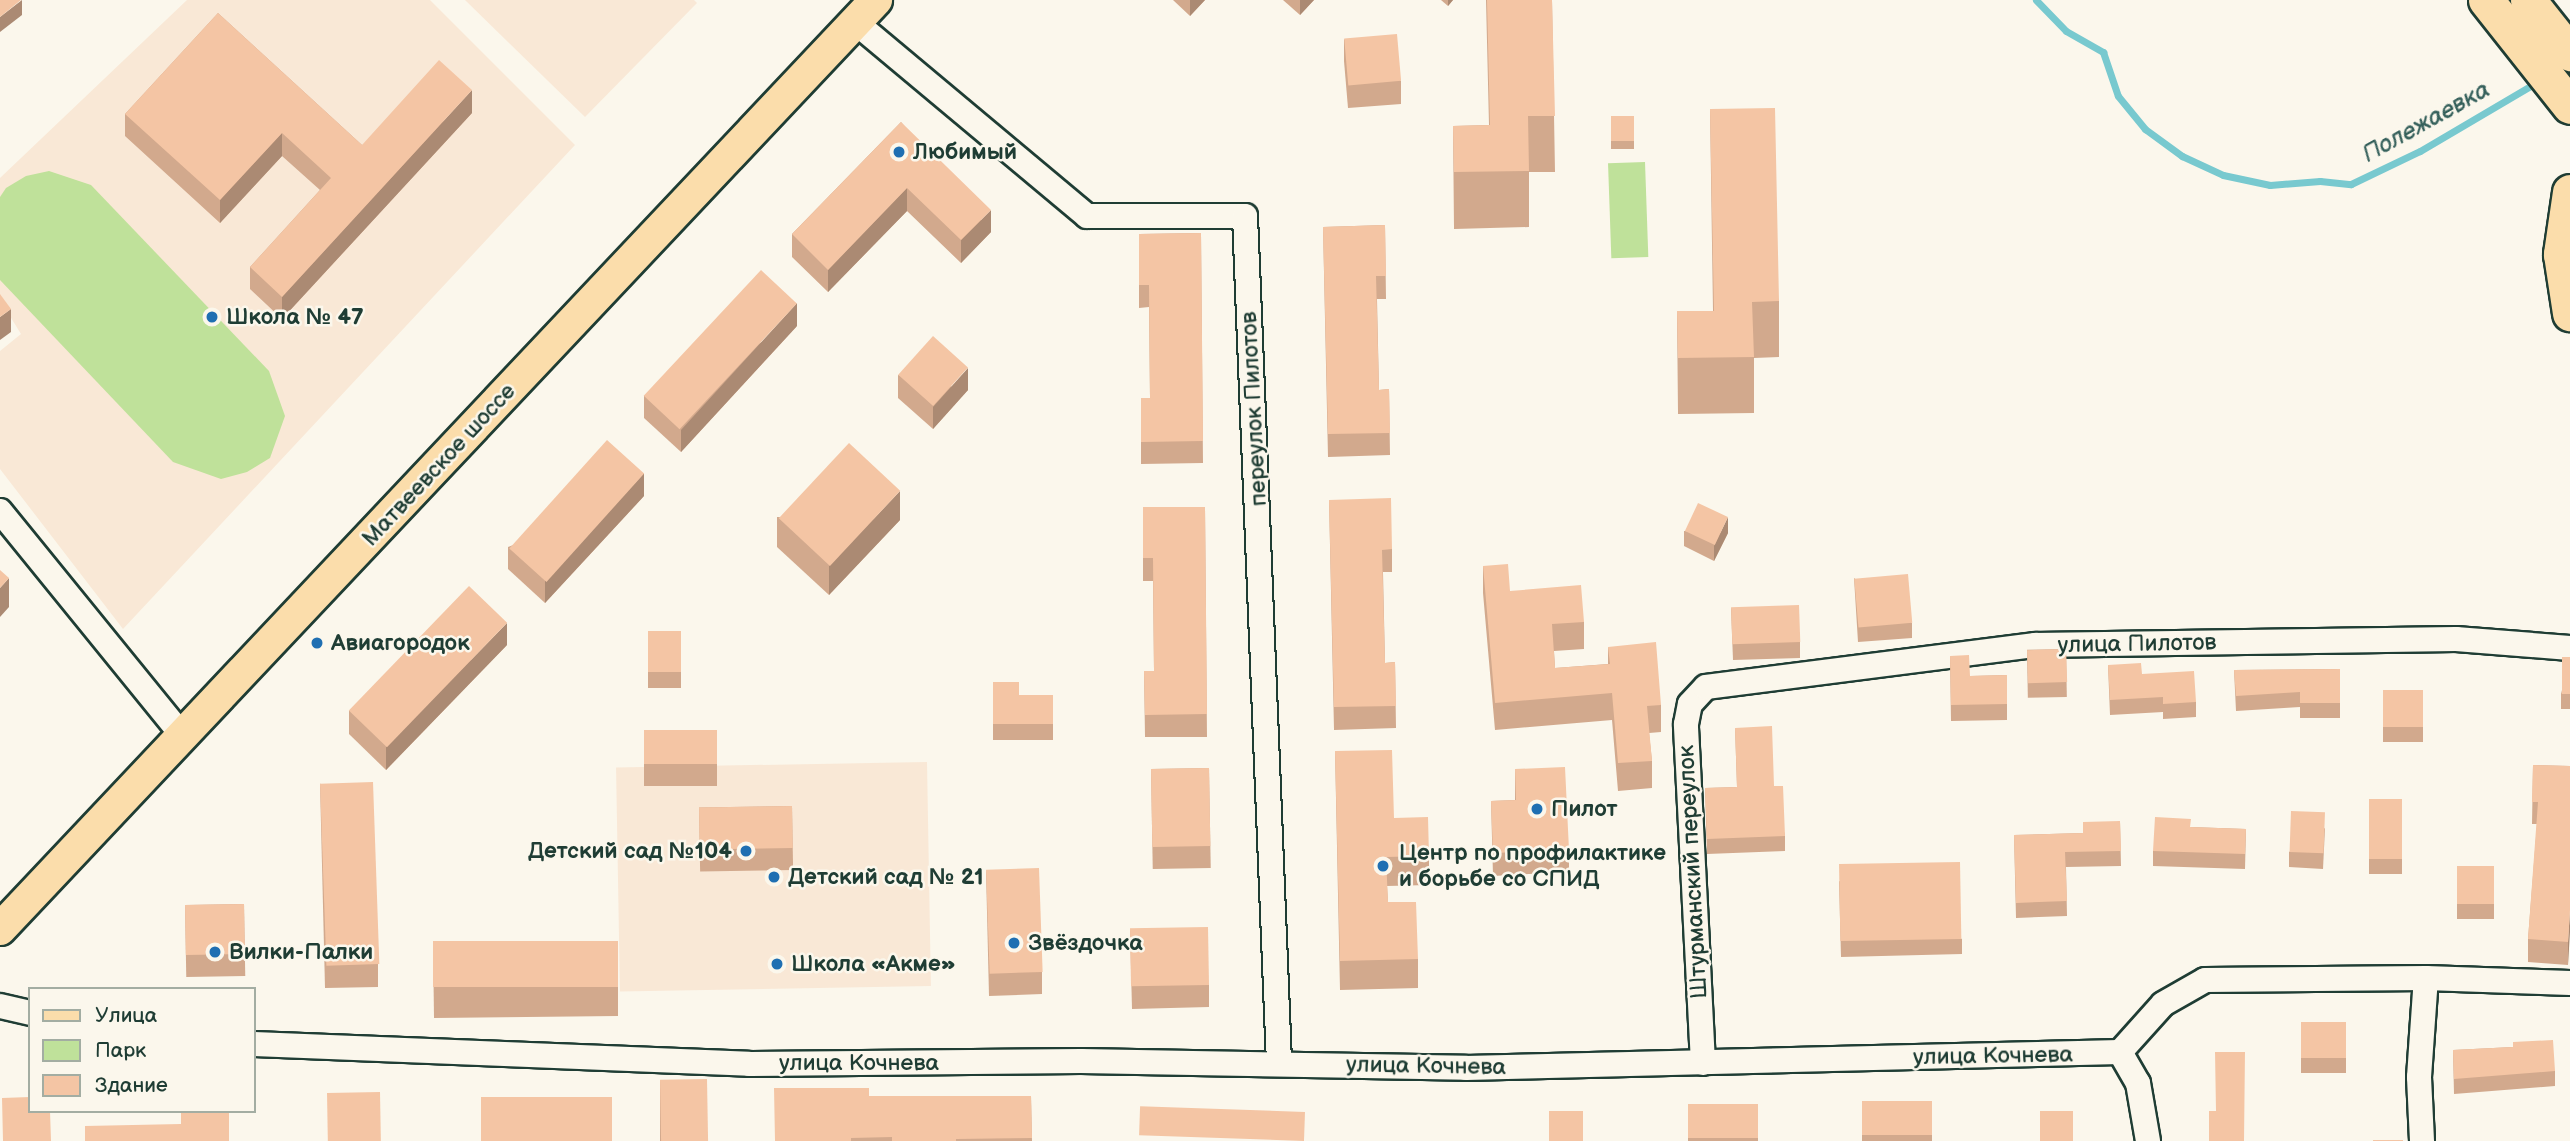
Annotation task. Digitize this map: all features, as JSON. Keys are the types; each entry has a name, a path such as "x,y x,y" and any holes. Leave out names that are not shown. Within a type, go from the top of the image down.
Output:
{"highway":[{"path":"2486,0 2570,106"},
{"path":"2528,0 2570,53"},
{"path":"2570,192 2561,254 2570,313"}],"main road":[{"name":"Матвеевское шоссе","path":"0,929 866,11"}],"street":[{"name":"переулок Пилотов","path":"866,11 1087,215 1245,216 1279,1062"},
{"path":"0,511 182,735"},
{"name":"улица Пилотов","path":"1706,687 2035,645 2456,639 2570,648"},
{"name":"Штурманский переулок","path":"1703,1063 1686,724 1690,704 1706,687"},
{"path":"2422,1141 2419,1077 2426,978"},
{"path":"2148,1141 2138,1083 2120,1052 2163,1004 2205,980 2426,978 2570,983"},
{"path":"0,1006 28,1013"},
{"name":"улица Кочнева","path":"256,1044 749,1063 1279,1062 1466,1068 2120,1052"}],"shaded area":[{"name":"Школа № 47","path":"187,0 430,0 575,145 123,629 0,469 0,351 21,334 0,300 0,178"},
{"path":"465,0 694,0 697,3 585,117"},
{"name":"Детский сад № 21","path":"927,762 931,986 620,991 616,767"}],"green space":[{"path":"1645,162 1648,257 1611,258 1608,163"},
{"path":"49,171 91,185 269,371 285,416 270,458 247,472 221,479 173,462 0,280 0,197 6,188 26,176"}],"building":[{"path":"0,0 21,0 0,17"},
{"path":"1487,0 1552,0 1555,116 1528,116 1529,171 1454,172 1453,126 1490,125"},
{"path":"218,13 362,145 439,60 472,90 282,297 250,267 331,178 282,133 220,200 125,114"},
{"path":"1397,34 1401,81 1348,85 1344,39"},
{"path":"1775,108 1779,301 1752,302 1754,357 1678,358 1677,311 1714,311 1710,109"},
{"path":"1611,116 1634,116 1634,141 1611,141"},
{"path":"901,122 991,210 961,240 907,188 828,270 792,234"},
{"path":"1385,225 1386,276 1376,276 1379,390 1389,389 1390,433 1328,434 1323,227"},
{"path":"1201,233 1203,441 1141,442 1141,398 1150,398 1149,285 1139,285 1139,234"},
{"path":"761,270 797,303 680,429 644,396"},
{"path":"0,294 11,309 0,317"},
{"path":"933,336 968,367 933,406 898,375"},
{"path":"607,440 644,473 546,582 509,548"},
{"path":"849,443 900,491 830,566 779,518"},
{"path":"1391,498 1392,549 1382,550 1385,663 1395,662 1396,706 1334,707 1329,500"},
{"path":"1698,503 1728,517 1715,545 1685,531"},
{"path":"1143,507 1205,507 1207,714 1145,715 1144,671 1154,671 1153,558 1143,558"},
{"path":"1508,564 1510,591 1581,585 1584,622 1552,624 1555,668 1610,664 1608,647 1656,642 1661,705 1647,706 1652,761 1618,763 1612,693 1495,703 1483,566"},
{"path":"0,570 9,578 0,588"},
{"path":"1908,574 1912,623 1858,628 1854,579"},
{"path":"469,586 507,623 387,747 349,710"},
{"path":"1799,605 1800,642 1732,644 1731,607"},
{"path":"648,631 681,631 681,672 648,672"},
{"path":"2066,649 2067,682 2028,683 2027,650"},
{"path":"1969,655 1970,676 2007,675 2007,704 1951,705 1950,656"},
{"path":"2562,657 2570,657 2570,694 2562,694"},
{"path":"2141,663 2142,674 2194,671 2196,702 2163,704 2163,697 2110,700 2108,665"},
{"path":"2340,669 2340,703 2300,703 2300,692 2236,696 2234,670"},
{"path":"993,682 1019,682 1019,695 1053,695 1053,724 993,724"},
{"path":"2383,690 2423,690 2423,727 2383,727"},
{"path":"1772,726 1774,786 1783,786 1785,836 1707,839 1705,788 1737,787 1735,728"},
{"path":"644,730 717,730 717,764 644,764"},
{"name":"Центр по профилактике и борьбе со СПИД","path":"1392,750 1394,818 1428,817 1429,856 1386,857 1388,902 1416,902 1418,959 1340,961 1335,751"},
{"path":"2533,765 2570,766 2568,942 2528,939 2538,802 2532,802"},
{"path":"1565,767 1569,850 1493,853 1491,801 1516,800 1515,769"},
{"path":"1209,768 1210,846 1152,847 1151,769"},
{"path":"373,782 379,964 326,966 320,784"},
{"path":"2369,799 2402,799 2402,859 2369,859"},
{"path":"792,806 793,848 700,850 699,808"},
{"path":"2291,811 2325,812 2324,853 2290,852"},
{"path":"2155,817 2191,819 2190,827 2246,829 2245,854 2153,851"},
{"path":"2120,821 2121,851 2065,852 2067,901 2016,903 2014,835 2083,833 2083,822"},
{"path":"1960,862 1961,939 1840,941 1839,864"},
{"path":"2457,866 2494,866 2494,904 2457,904"},
{"name":"Звёздочка","path":"1039,868 1043,972 990,974 986,870"},
{"path":"244,904 245,954 186,955 185,905"},
{"path":"1208,927 1209,985 1131,986 1130,928"},
{"path":"433,941 618,941 618,987 433,987"},
{"path":"2301,1022 2346,1022 2346,1058 2301,1058"},
{"path":"2553,1040 2555,1071 2454,1079 2453,1050 2513,1047 2513,1042"},
{"path":"2215,1052 2245,1052 2244,1141 2209,1141 2209,1111 2216,1111"},
{"path":"707,1079 708,1141 661,1141 660,1080"},
{"path":"774,1088 869,1088 869,1096 1031,1096 1032,1138 892,1141 892,1137 851,1138 851,1141 775,1141"},
{"path":"380,1092 381,1141 328,1141 327,1093"},
{"path":"28,1097 28,1113 50,1113 51,1141 3,1141 2,1098"},
{"path":"481,1097 612,1097 612,1141 481,1141"},
{"path":"1862,1101 1932,1101 1932,1135 1862,1135"},
{"path":"1688,1104 1758,1104 1758,1138 1688,1138"},
{"path":"1140,1106 1305,1112 1304,1141 1139,1135"},
{"path":"1549,1111 1583,1111 1583,1141 1549,1141"},
{"path":"2040,1111 2073,1111 2073,1141 2040,1141"},
{"path":"181,1113 229,1113 229,1141 85,1141 85,1126 181,1124"}],"waterway":[{"name":"Полежаевка","path":"2036,0 2066,31 2103,52 2118,96 2145,129 2182,156 2223,175 2270,185 2320,181 2351,184 2420,151 2537,82"}],"place":[{"name":"Любимый","path":"899,152"},
{"name":"Школа № 47","path":"212,317"},
{"name":"Авиагородок","path":"317,643"},
{"name":"Пилот","path":"1537,809"},
{"name":"Детский сад №104","path":"746,851"},
{"name":"Центр по профилактике и борьбе со СПИД","path":"1383,866"},
{"name":"Детский сад № 21","path":"774,877"},
{"name":"Звёздочка","path":"1014,943"},
{"name":"Вилки-Палки","path":"215,952"},
{"name":"Школа «Акме»","path":"777,964"}]}
